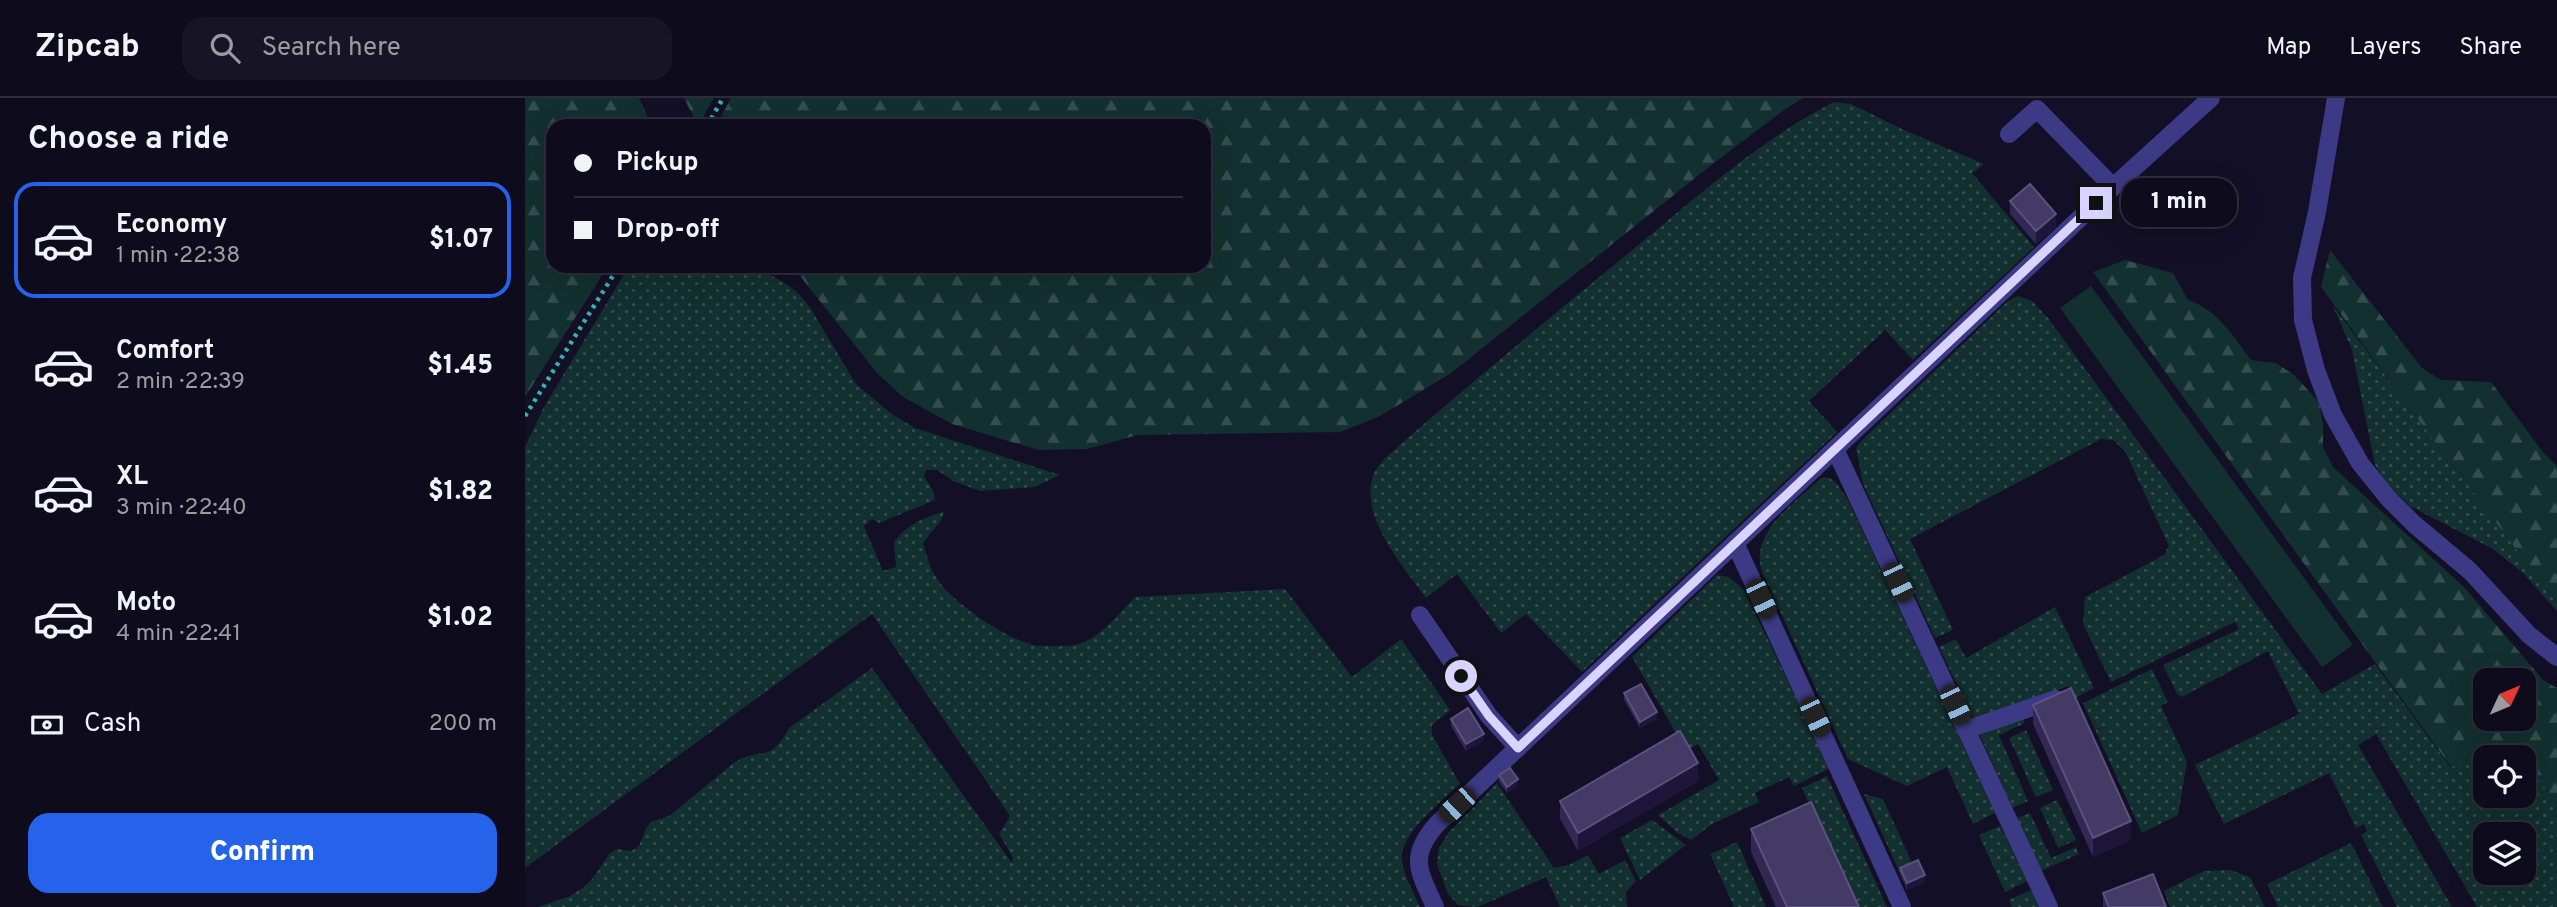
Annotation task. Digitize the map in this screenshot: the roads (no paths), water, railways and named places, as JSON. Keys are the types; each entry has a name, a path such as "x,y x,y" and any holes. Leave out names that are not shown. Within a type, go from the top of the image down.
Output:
{"street":[{"path":"1435,907 1418,862 1420,848 1437,824 2113,187 2211,98"},
{"path":"2336,98 2302,278 2303,320 2316,370 2333,415 2360,463 2388,498 2414,524 2470,571 2529,635 2557,657"},
{"path":"2008,134 2037,109 2113,187"},
{"path":"1835,449 2049,907"},
{"path":"1735,543 1902,907"},
{"path":"1420,615 1489,716 1518,748"},
{"path":"1966,730 2063,696"}]}
